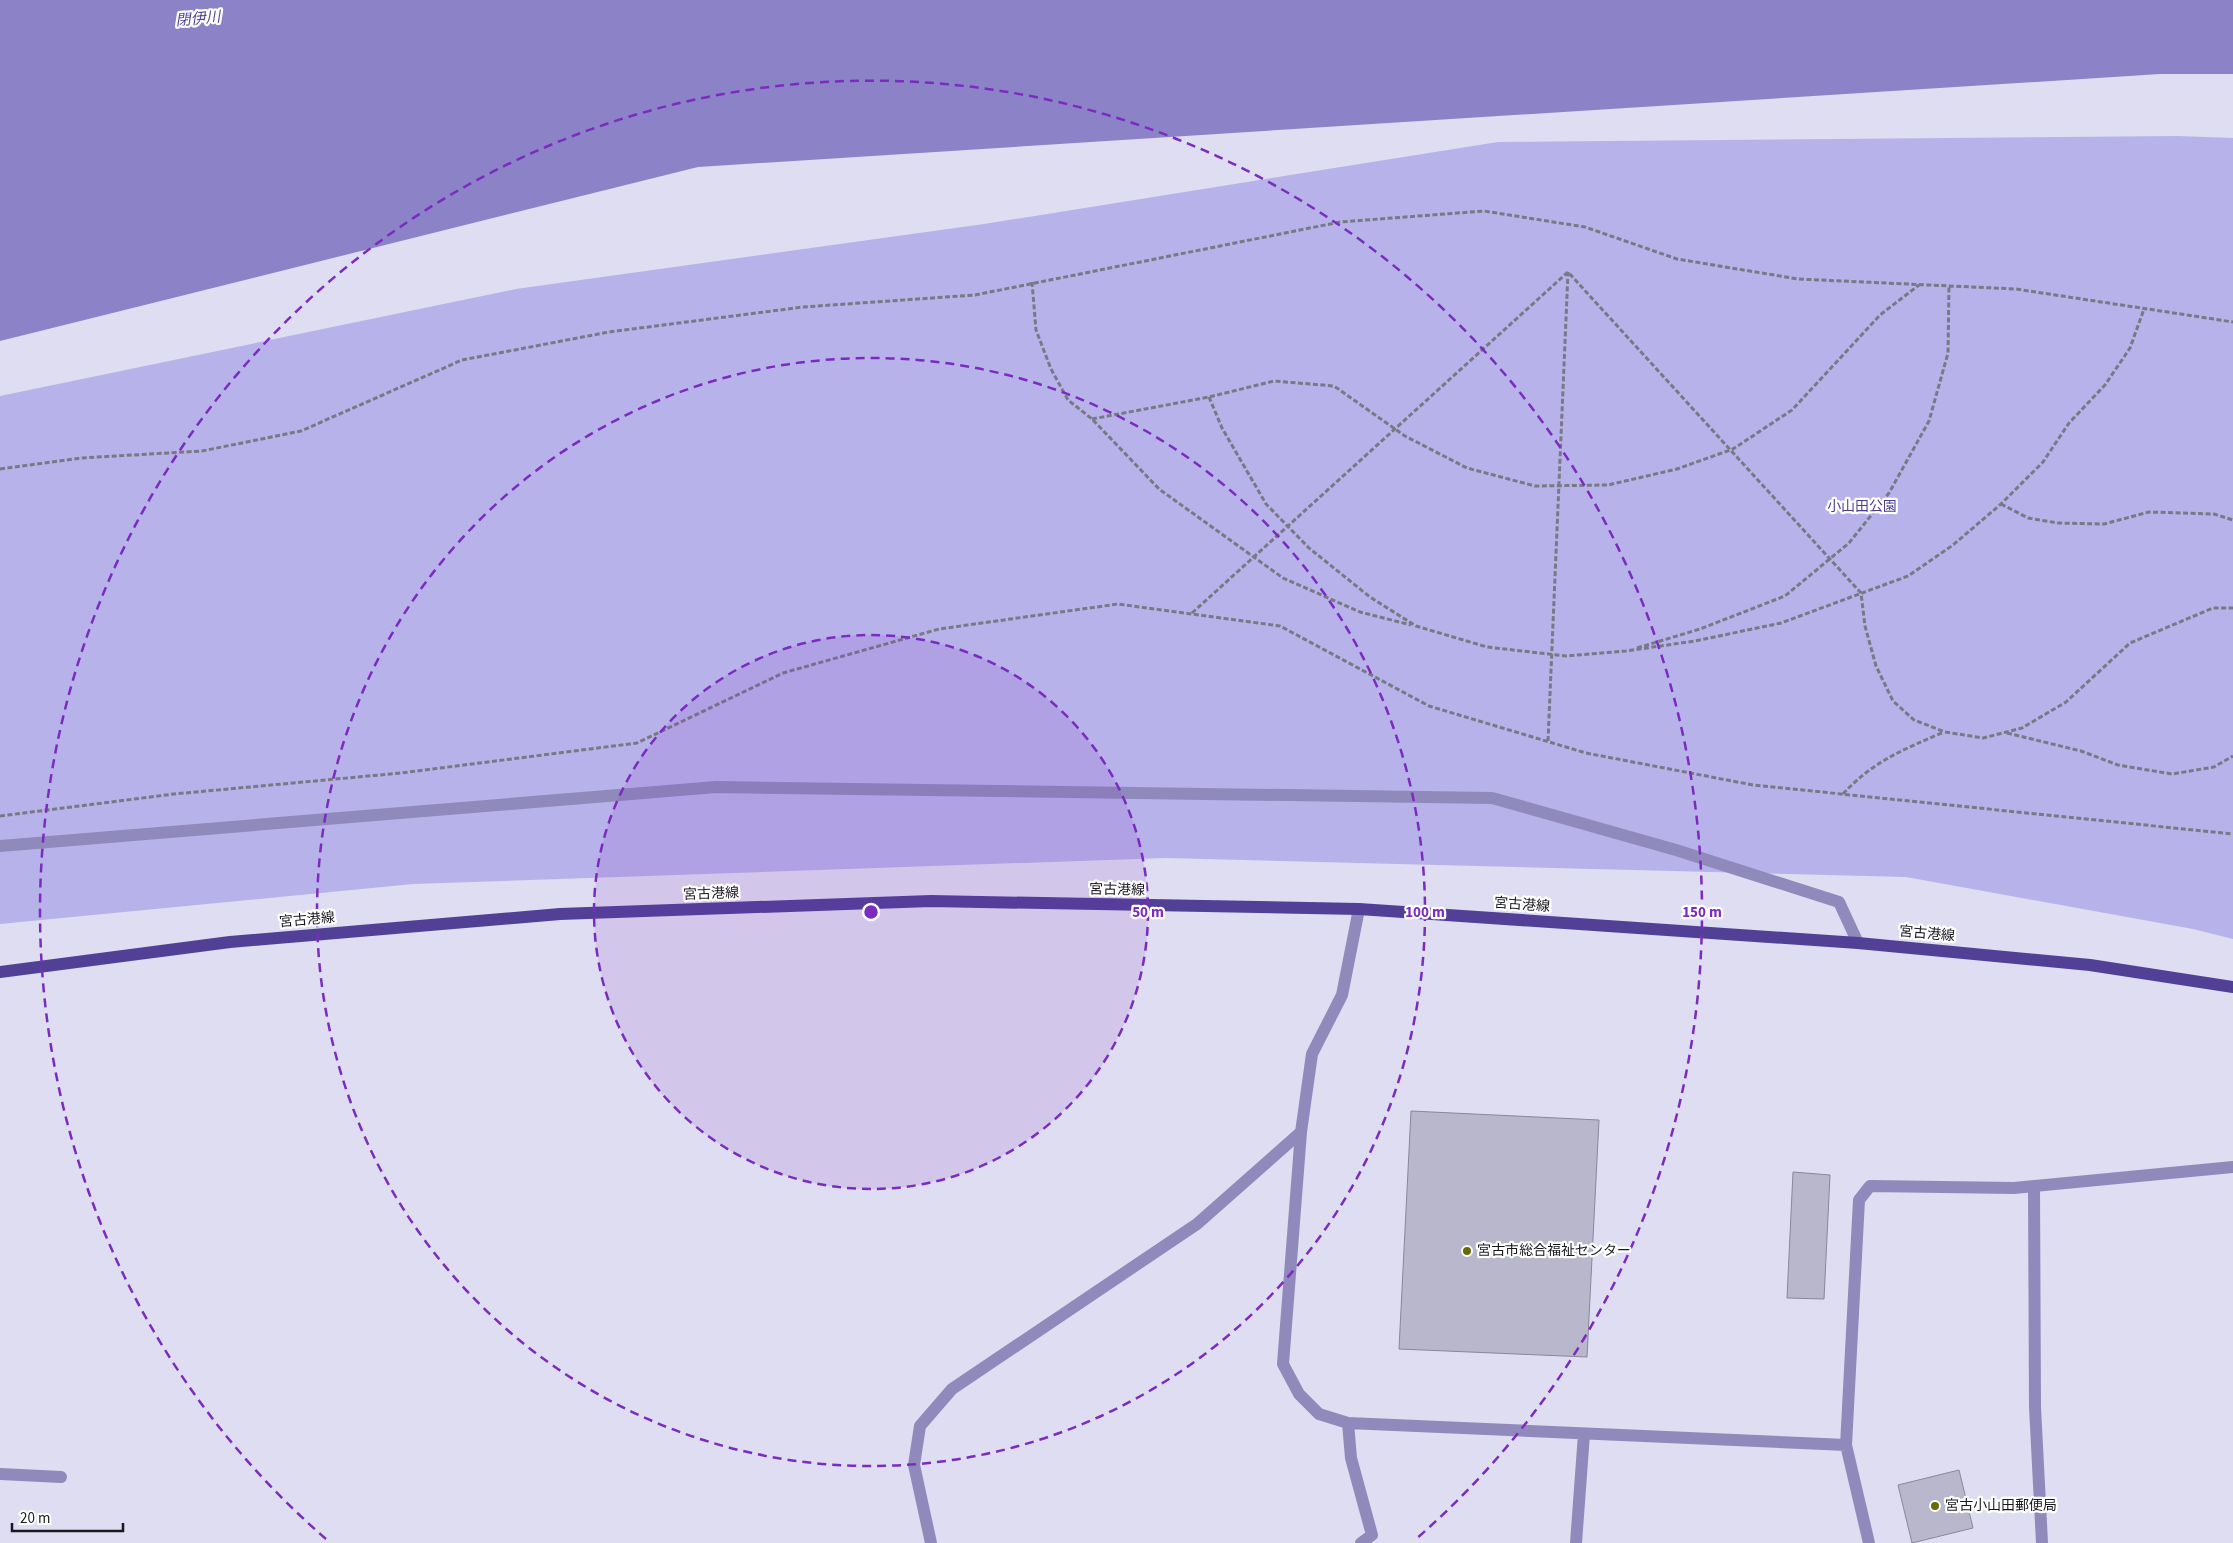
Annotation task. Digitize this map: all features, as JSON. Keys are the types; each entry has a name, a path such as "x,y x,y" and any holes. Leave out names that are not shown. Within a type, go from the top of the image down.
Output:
{"main road":[{"name":"宮古港線","path":"0,972 230,942 560,914 931,902 1358,908 1858,943 2090,965 2233,987"}],"street":[{"path":"0,846 716,787 1492,798 1676,850 1839,902 1858,943"},
{"path":"1358,908 1342,995 1312,1054 1301,1132 1283,1364 1299,1394 1319,1414 1348,1423 1846,1445"},
{"path":"931,1543 914,1465 920,1426 952,1389 1197,1224 1301,1132"},
{"path":"1869,1543 1846,1445 1860,1200 1870,1186 2014,1188 2233,1167"},
{"path":"2034,1186 2035,1407 2042,1543"},
{"path":"1348,1423 1351,1458 1372,1535 1361,1543"},
{"path":"1576,1543 1584,1434"},
{"path":"0,1474 61,1477"}],"path":[{"path":"0,469 81,458 202,451 301,431 462,360 609,332 803,307 975,295 1032,282 1340,222 1484,210 1585,227 1677,259 1798,279 2016,289 2233,322"},
{"path":"1192,614 1568,272"},
{"path":"1568,272 1860,593 1865,626 1876,666 1893,701 1914,720 1945,732 1983,738 2022,728 2066,702 2130,643 2213,608 2233,608"},
{"path":"1548,741 1568,272"},
{"path":"1032,282 1036,330 1051,369 1068,400 1092,419 1159,489 1254,558 1283,578 1360,612 1488,647 1566,656 1626,651 1694,641 1781,624 1908,576 1953,545 2001,504 2043,462 2069,423 2104,385 2130,348 2144,308"},
{"path":"1092,419 1209,397 1274,380 1334,386 1395,429 1467,468 1535,486 1608,485 1677,469 1730,450 1792,410 1880,315 1920,284"},
{"path":"1626,651 1700,628 1785,596 1849,543 1889,493 1929,421 1948,354 1949,286"},
{"path":"1209,397 1222,428 1266,504 1309,548 1370,598 1416,626"},
{"path":"2001,504 2028,518 2058,523 2104,524 2149,512 2214,514 2233,520"},
{"path":"0,816 174,794 401,773 636,743 783,673 939,628 1118,604 1280,626 1429,706 1586,753 1753,785 2233,834"},
{"path":"1843,794 1859,776 1881,761 1945,732"},
{"path":"2006,733 2081,750 2118,765 2172,774 2214,767 2233,756"}],"green space":[{"name":"小山田公園","path":"2178,136 2233,138 2233,939 2193,929 1906,877 1166,858 413,884 0,924 0,396 516,289 984,224 1498,142"}],"water":[{"name":"閉伊川","path":"0,0 2233,0 2233,74 2160,74 698,167 0,341"}],"building":[{"path":"1411,1111 1599,1120 1587,1357 1399,1349"},
{"path":"1793,1172 1830,1175 1824,1299 1787,1298"},
{"path":"1959,1470 1973,1528 1912,1543 1898,1485"}],"place":[{"name":"宮古市総合福祉センター","path":"1467,1251"},
{"name":"宮古小山田郵便局","path":"1935,1506"}]}
